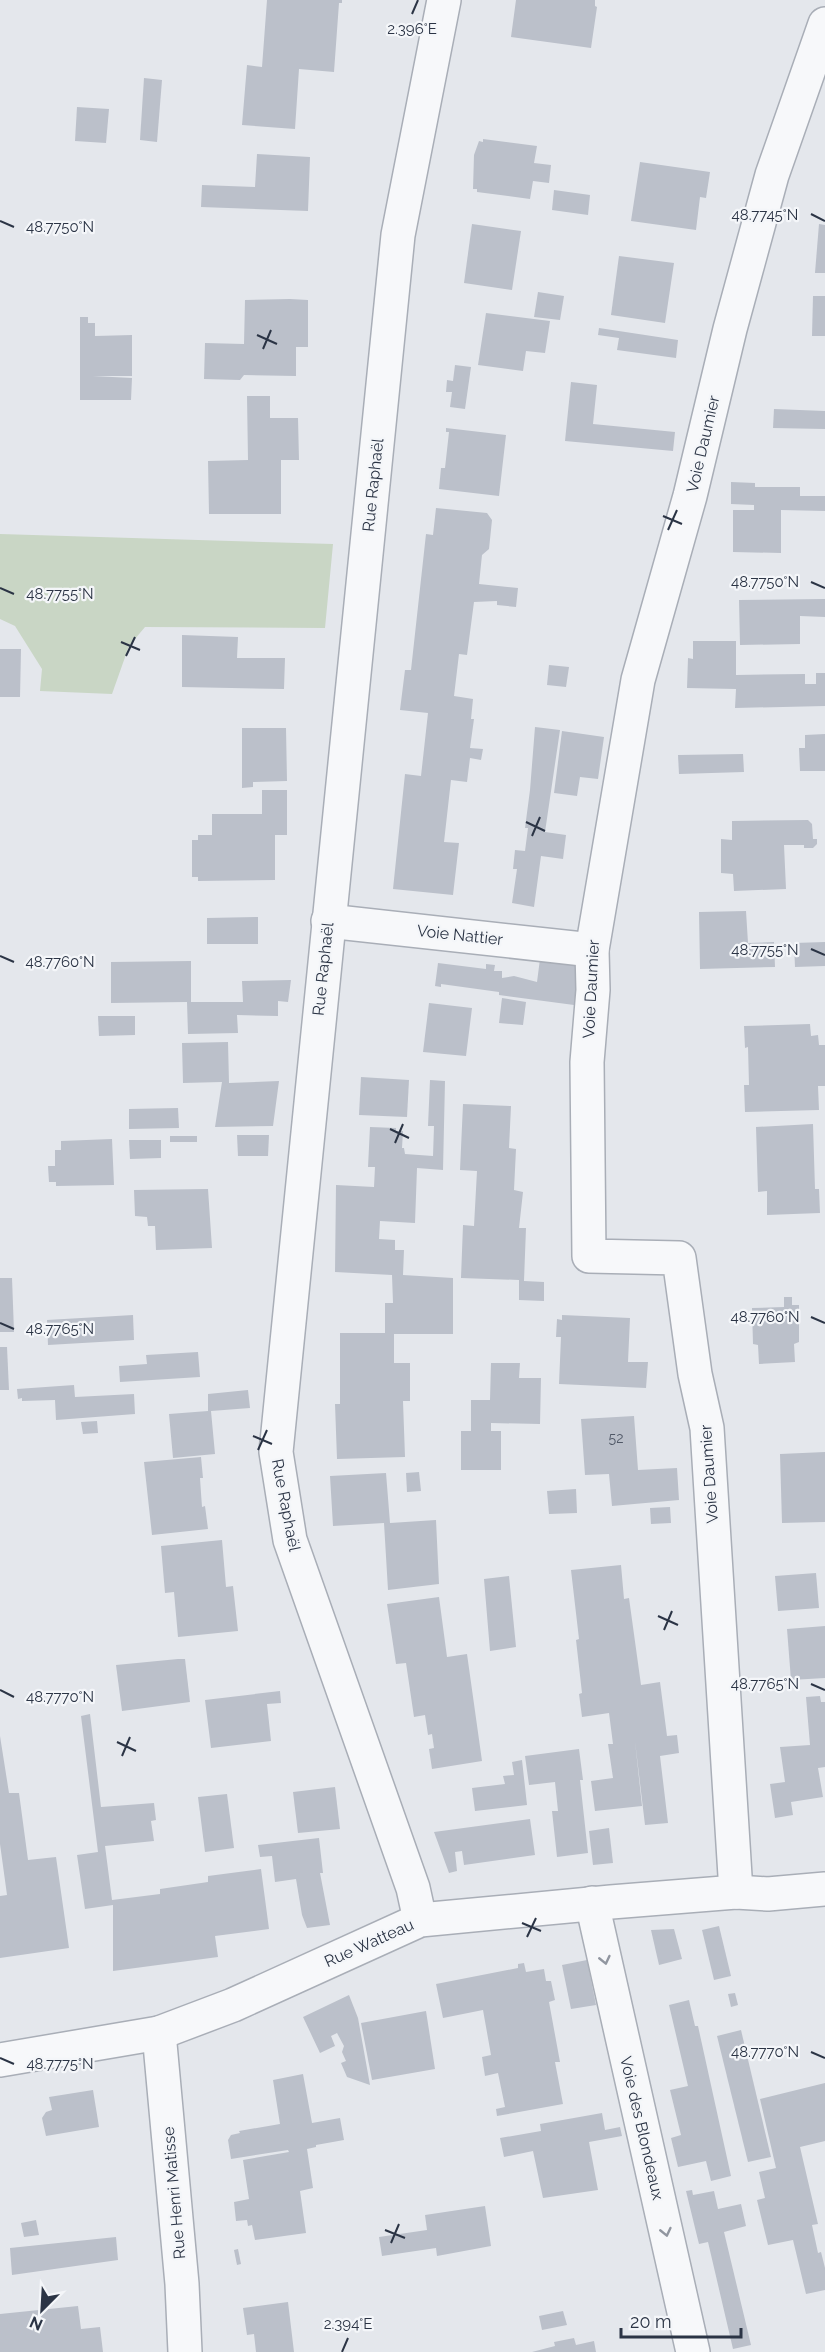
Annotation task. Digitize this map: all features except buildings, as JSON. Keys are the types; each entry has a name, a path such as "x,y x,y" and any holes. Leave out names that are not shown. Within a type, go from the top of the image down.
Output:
{"street":[{"name":"Rue Raphaël","path":"420,1920 413,1888 290,1540 276,1452 398,235 444,0"},
{"name":"Voie Daumier","path":"736,1892 707,1428 695,1374 679,1258 589,1256 587,1062 593,990 592,950 638,680 690,496 730,329 772,175 825,24"},
{"name":"Voie Nattier","path":"328,921 592,950"},
{"name":"Rue Watteau","path":"0,2060 159,2033 233,2005 420,1920 592,1903 736,1892 768,1894 825,1889"},
{"name":"Voie des Blondeaux","path":"592,1903 693,2352"},
{"name":"Rue Henri Matisse","path":"159,2033 182,2284 184,2352"}],"green space":[{"path":"0,534 333,544 325,628 145,627 129,646 112,694 40,691 42,669 15,626 0,619"}]}
